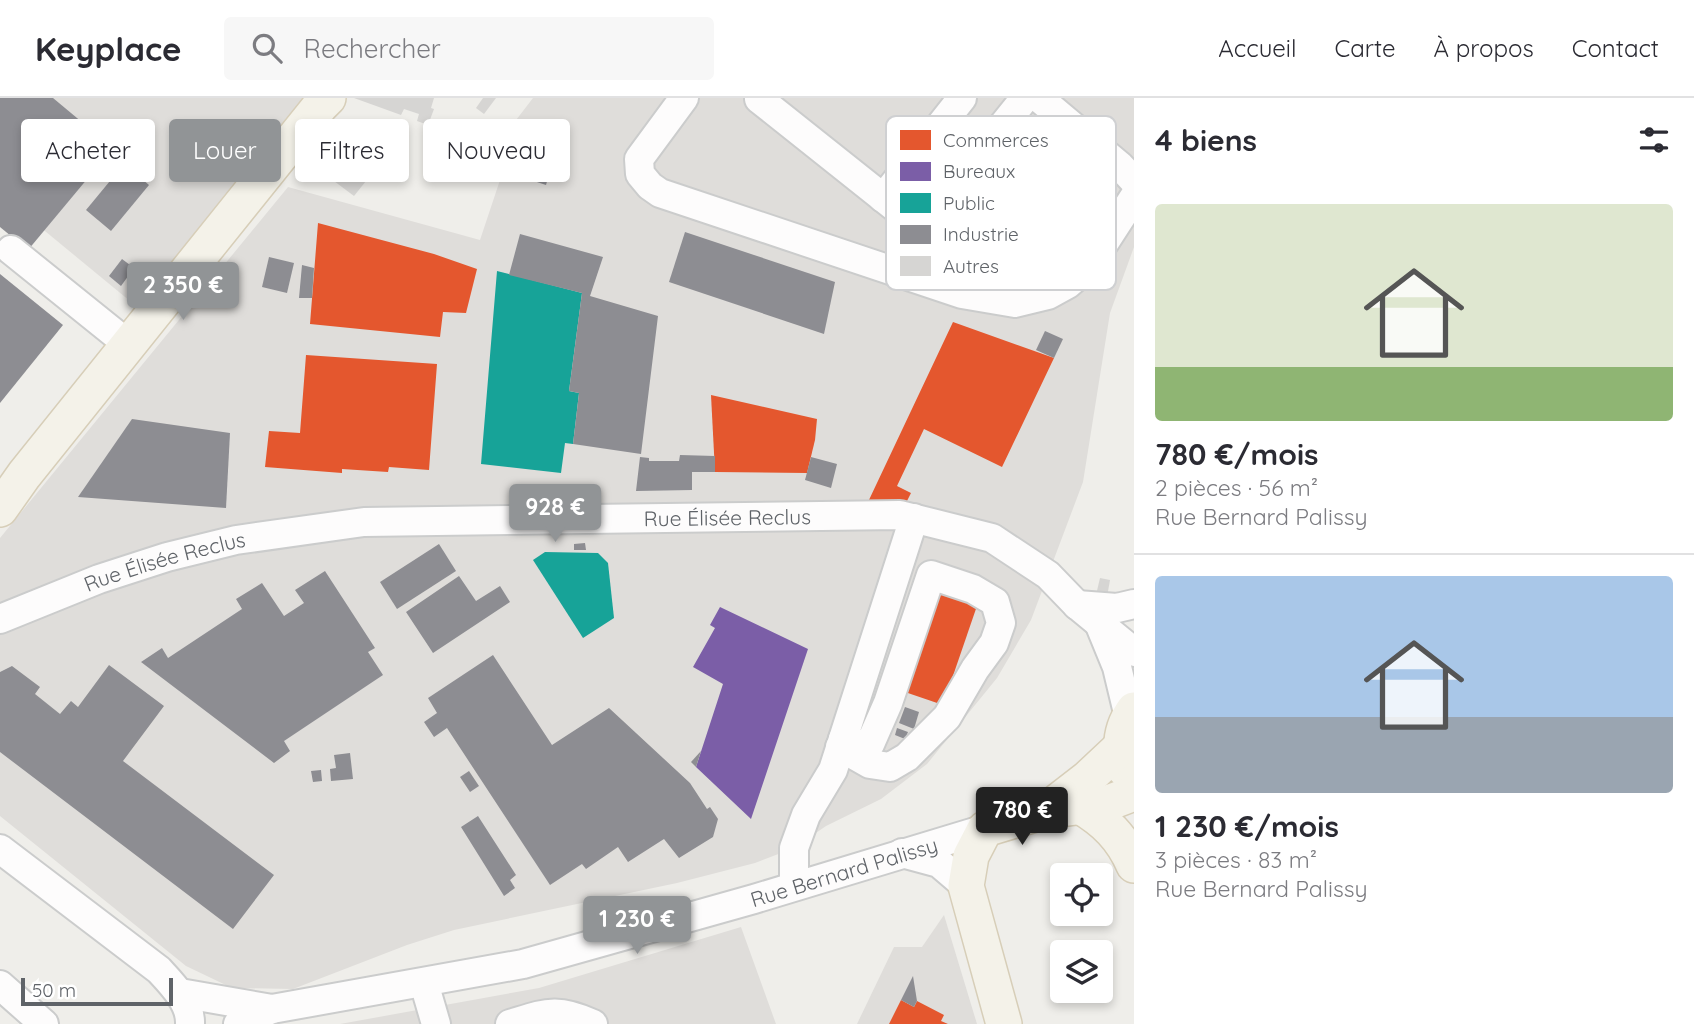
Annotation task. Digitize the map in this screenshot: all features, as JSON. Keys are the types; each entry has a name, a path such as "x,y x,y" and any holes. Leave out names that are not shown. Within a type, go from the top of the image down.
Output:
{"main road":[{"path":"0,509 24,475 328,98"},
{"path":"1128,724 1125,770 1134,784"},
{"name":"Rue Bernard Palissy","path":"1045,811 1072,792 1128,724"},
{"name":"Rue Bernard Palissy","path":"985,829 1045,811 1108,803 1134,793"},
{"path":"1134,804 1134,829"},
{"path":"1080,806 1113,830 1128,849 1134,864"},
{"path":"985,829 971,856 966,886 1004,1024"}],"street":[{"path":"684,98 639,159 640,174 650,186 660,192 886,268"},
{"path":"759,98 886,200"},
{"path":"947,116 961,98"},
{"path":"1010,116 1025,98"},
{"path":"1039,98 1061,116"},
{"path":"1116,162 1134,181"},
{"path":"883,198 886,194"},
{"path":"1116,225 1134,197"},
{"path":"11,250 129,345"},
{"path":"950,290 1015,303 1057,290"},
{"path":"999,290 1015,303"},
{"name":"Rue Élisée Reclus","path":"0,619 99,579 167,557 236,540 364,522 900,515 992,538 1048,575 1088,614 1134,652"},
{"path":"794,885 794,848 806,815 833,770 914,519"},
{"path":"931,575 973,589 995,602 1001,623 994,643 947,717 907,757 890,767 870,764 841,743 870,744 888,703 931,575"},
{"path":"1088,614 1134,604"},
{"name":"Rue Élisée Reclus","path":"1088,614 1117,667 1128,724"},
{"name":"Rue Bernard Palissy","path":"238,1024 272,1009 523,964 754,899 985,829"},
{"path":"0,849 159,970 180,993 190,1017 190,1024"},
{"path":"902,853 939,863 966,886"},
{"path":"424,983 436,1024"},
{"path":"0,985 44,1024"},
{"name":"Rue Bernard Palissy","path":"180,993 272,1009"},
{"path":"510,1024 547,1013 564,1012 593,1024"}],"shaded area":[{"path":"0,98 333,98 316,119 295,119 295,145 281,162 281,119 169,119 169,182 265,182 153,320 0,194"},
{"path":"533,98 1134,98 1134,247 1110,313 1083,482 1031,620 997,678 927,764 881,799 826,826 794,848 755,863 677,883 454,930 293,989 232,988 186,966 0,816 0,538 288,187 480,240 499,182 570,182 570,119 517,119"},
{"path":"944,915 977,1024 857,1024 894,947 922,947"},
{"path":"741,927 776,1024 340,1024 539,988"}],"building: Commerces":[{"path":"318,223 434,254 477,269 466,313 443,312 440,337 310,324"},
{"path":"953,322 1054,358 1002,467 924,429 897,486 911,493 907,501 868,502"},
{"path":"306,355 437,364 429,470 389,467 388,472 342,469 342,473 265,467 269,431 300,433"},
{"path":"711,395 817,419 807,473 715,472"},
{"path":"938,586 979,600 943,705 902,691"},
{"path":"901,1000 914,1007 917,1001 944,1015 941,1021 948,1024 889,1024"}],"building: Bureaux":[{"path":"720,607 808,649 751,819 696,767 723,684 693,667 715,628 710,625"}],"building: Public":[{"path":"497,271 582,293 569,391 579,393 573,444 565,443 561,473 481,464"},
{"path":"545,552 598,553 608,563 614,618 583,638 533,560"}],"building: Industrie":[{"path":"0,98 53,98 78,119 21,119 21,182 85,182 28,250 0,227"},
{"path":"109,182 145,182 149,185 111,231 86,210"},
{"path":"685,232 835,282 824,334 669,282"},
{"path":"520,234 603,257 590,296 658,316 641,454 573,444 579,393 569,391 582,293 509,275"},
{"path":"269,257 294,263 287,293 262,287"},
{"path":"122,259 134,268 121,286 109,276"},
{"path":"302,265 314,268 312,298 299,298"},
{"path":"0,274 63,325 0,403"},
{"path":"1045,331 1063,339 1054,358 1036,350"},
{"path":"132,419 230,433 226,508 78,497"},
{"path":"680,455 715,456 715,472 692,472 692,490 636,491 640,457 649,458 649,461 679,461"},
{"path":"811,457 837,464 831,488 805,480"},
{"path":"585,543 586,550 574,550 574,544"},
{"path":"439,544 456,571 397,609 380,582"},
{"path":"325,571 375,648 368,652 383,675 284,741 290,751 274,763 141,662 162,648 168,658 242,609 236,599 262,583 284,616 304,603 295,590"},
{"path":"459,576 476,601 500,586 510,602 433,653 406,612"},
{"path":"493,655 552,745 609,708 690,783 707,809 710,807 718,819 713,837 679,858 664,839 628,862 618,847 586,869 582,864 550,885 447,728 434,737 424,722 437,713 428,698"},
{"path":"109,665 164,706 123,761 274,875 233,929 0,752 0,672 12,666 40,687 35,694 60,714 71,701 78,707"},
{"path":"905,707 919,712 914,729 899,723"},
{"path":"897,728 908,732 905,739 895,735"},
{"path":"701,751 696,767 691,762"},
{"path":"350,753 353,779 331,781 330,769 336,768 334,755"},
{"path":"321,770 322,781 313,782 311,771"},
{"path":"469,771 479,786 470,792 460,777"},
{"path":"478,816 516,875 510,880 515,888 504,896 461,827"},
{"path":"913,976 917,1001 914,1007 901,1000"}],"building: Autres":[{"path":"354,98 434,98 430,119 423,119 423,123 417,121 419,114 404,109 401,115"},
{"path":"483,98 496,98 484,114 476,108"},
{"path":"335,182 365,182 354,196"},
{"path":"1100,578 1110,580 1107,597 1096,595"}]}
